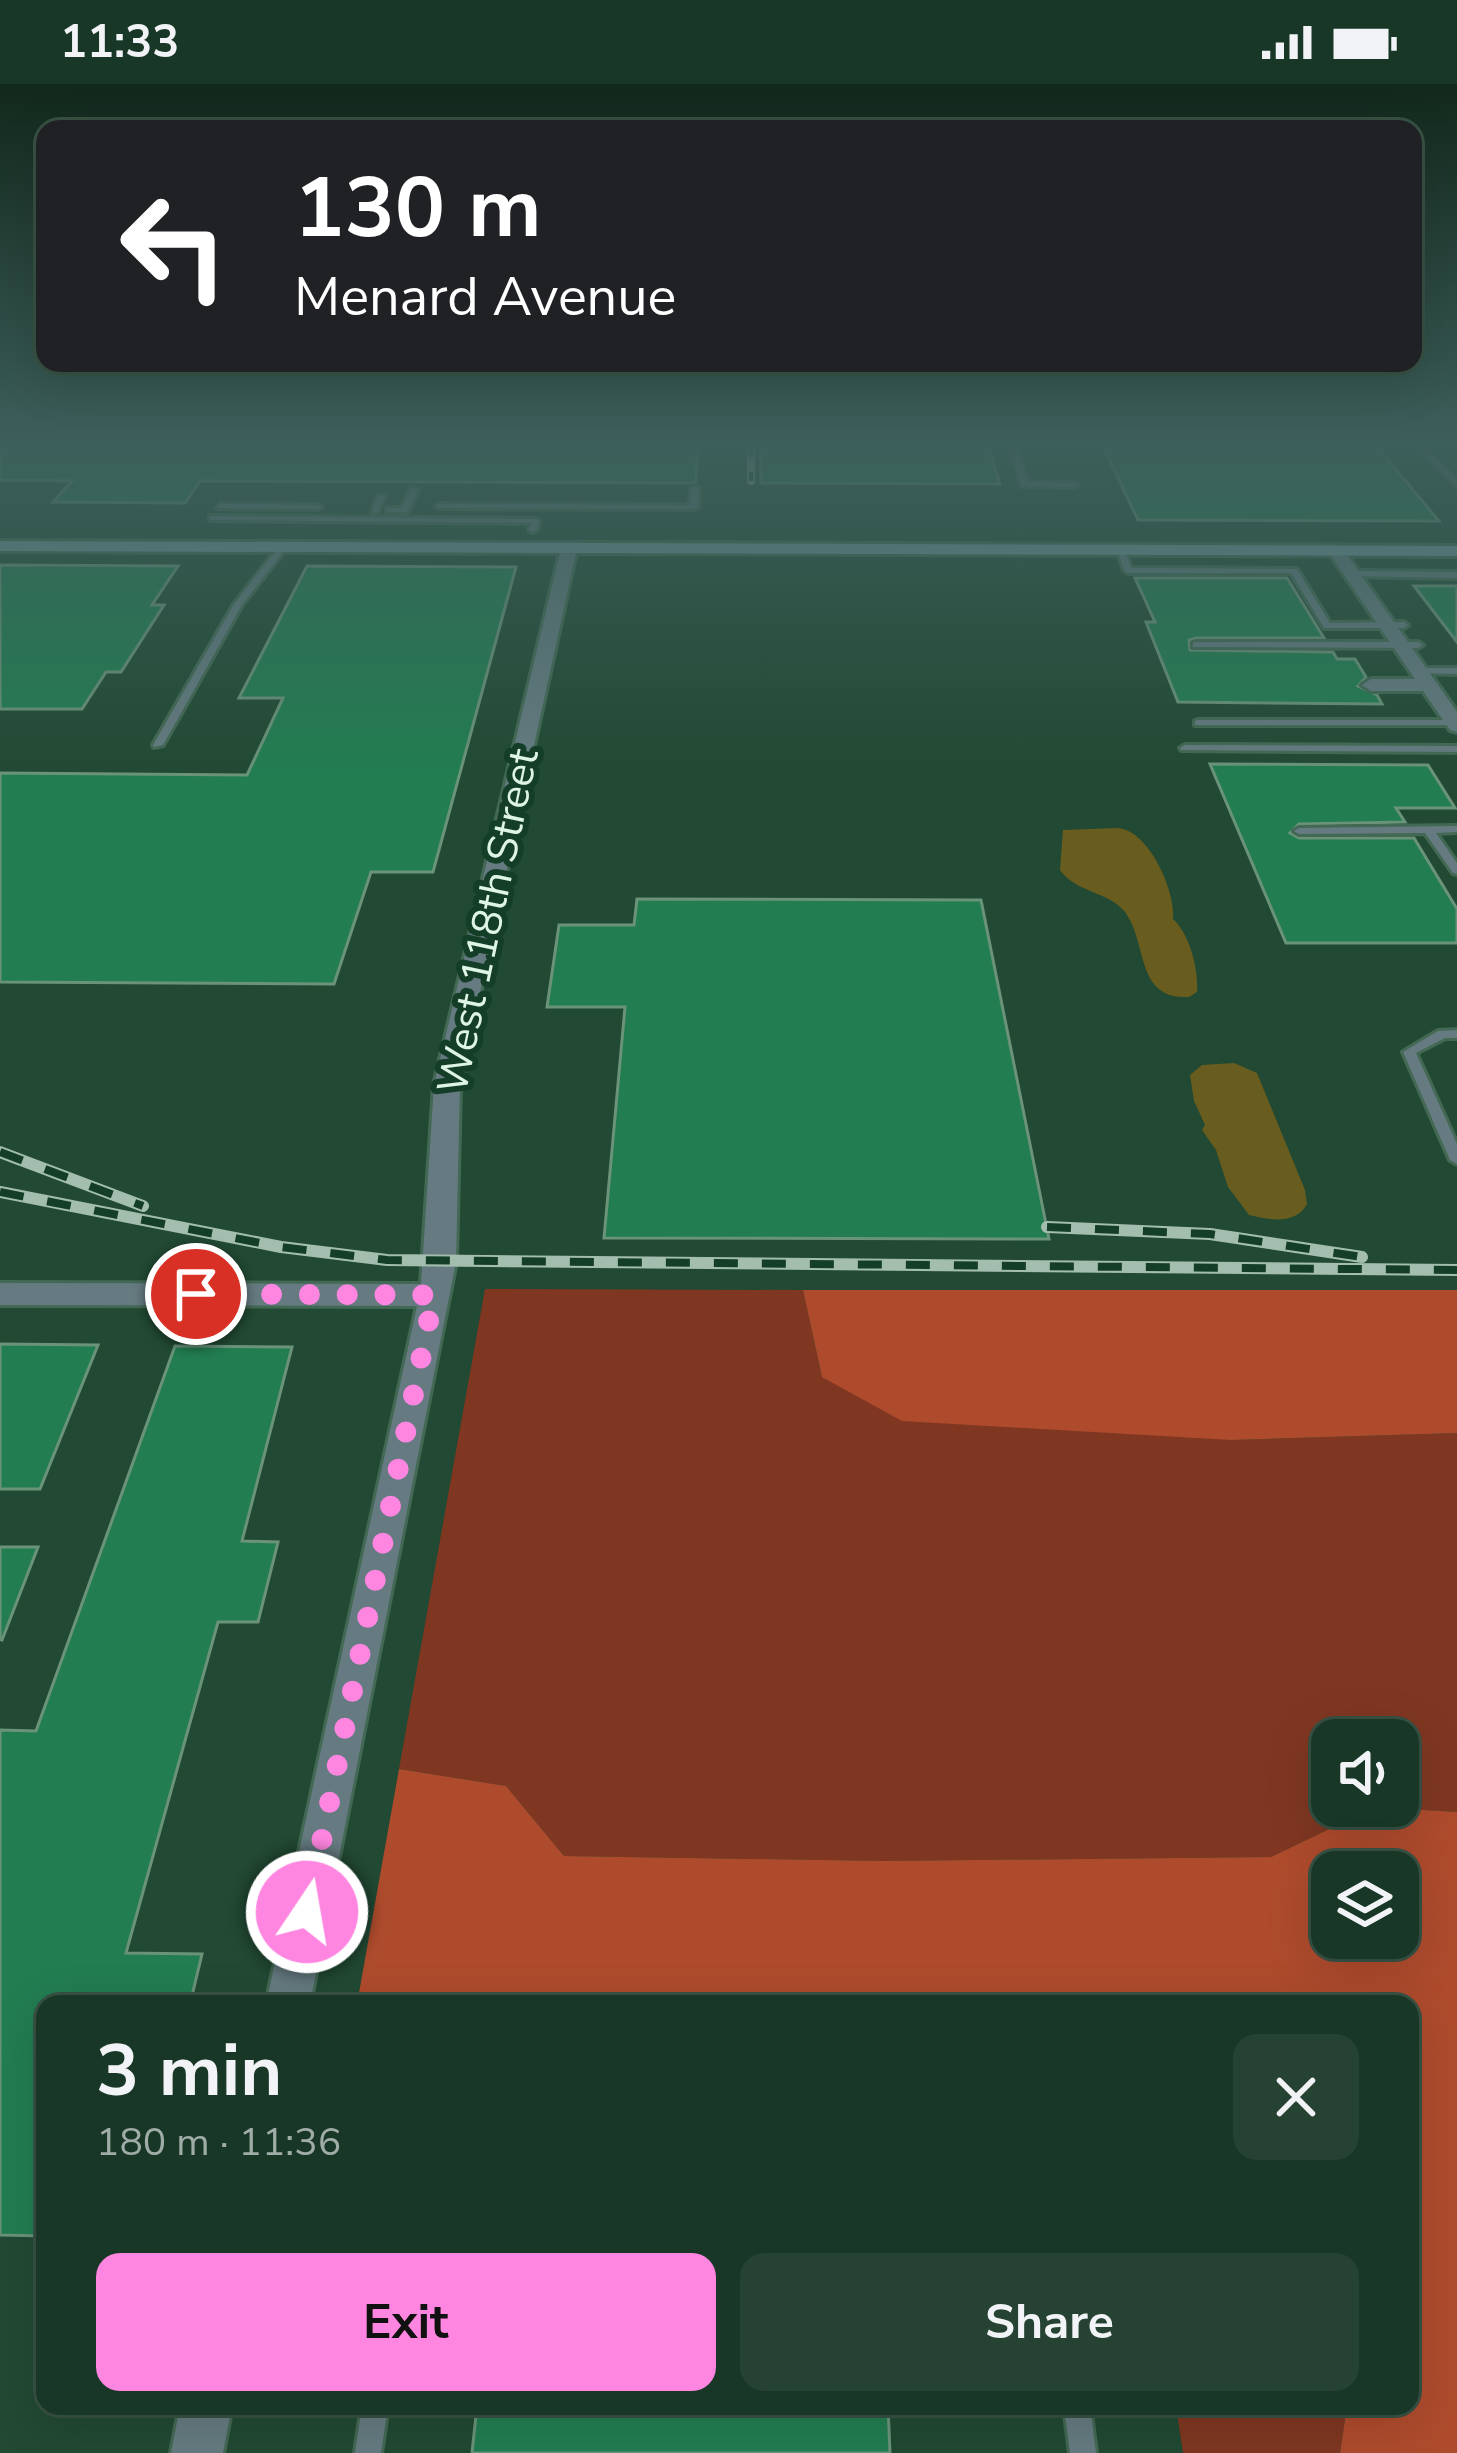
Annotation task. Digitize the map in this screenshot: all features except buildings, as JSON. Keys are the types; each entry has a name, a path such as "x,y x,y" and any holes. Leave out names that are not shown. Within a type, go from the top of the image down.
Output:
{"street":[{"name":"West 118th Street","path":"290,1995 441,1262 447,1085 568,553"},
{"path":"1338,553 1403,635 1424,678 1456,725"},
{"path":"1371,685 1424,678"},
{"path":"0,1294 434,1295"},
{"path":"197,2453 204,2415"}],"lane":[{"path":"158,746 238,604 279,553"},
{"path":"1122,553 1128,570 1294,571 1327,626 1403,635"},
{"path":"1353,574 1457,575"},
{"path":"1196,645 1403,635"},
{"path":"1424,678 1457,671"},
{"path":"1198,723 1456,725"},
{"path":"1185,748 1457,749"},
{"path":"1428,829 1457,872"},
{"path":"1299,831 1457,829"},
{"path":"1457,1034 1444,1034 1409,1052 1457,1160"},
{"path":"368,2453 374,2415"},
{"path":"1078,2415 1083,2453"}],"shaded area":[{"path":"1118,828 1141,840 1159,865 1173,919 1195,962 1197,992 1189,997 1172,995 1151,980 1132,925 1118,905 1060,870 1063,830"},
{"path":"1234,1063 1257,1073 1305,1190 1307,1204 1289,1218 1249,1215 1228,1187 1216,1150 1202,1130 1205,1125 1194,1101 1190,1075 1202,1065"},
{"path":"485,1289 803,1290 822,1377 1231,1440 1457,1433 1457,1812 1419,1810 1419,1719 1311,1719 1311,1827 1333,1827 1271,1857 884,1861 564,1856 506,1786 399,1769"},
{"path":"803,1290 1457,1290 1457,1433 1231,1440 902,1421 822,1377"},
{"path":"399,1769 506,1786 564,1856 884,1861 1271,1857 1333,1827 1419,1827 1419,1810 1457,1812 1457,2453 1340,2453 1346,2415 1419,2415 1419,1995 359,1995"},
{"path":"1177,2415 1346,2415 1340,2453 1183,2453"}],"railway":[{"path":"0,1152 143,1206"},
{"path":"0,1192 281,1247 387,1260 1457,1270"},
{"path":"1047,1227 1210,1234 1362,1257"}],"route":[{"path":"196,1294 434,1295 307,1912"}]}
